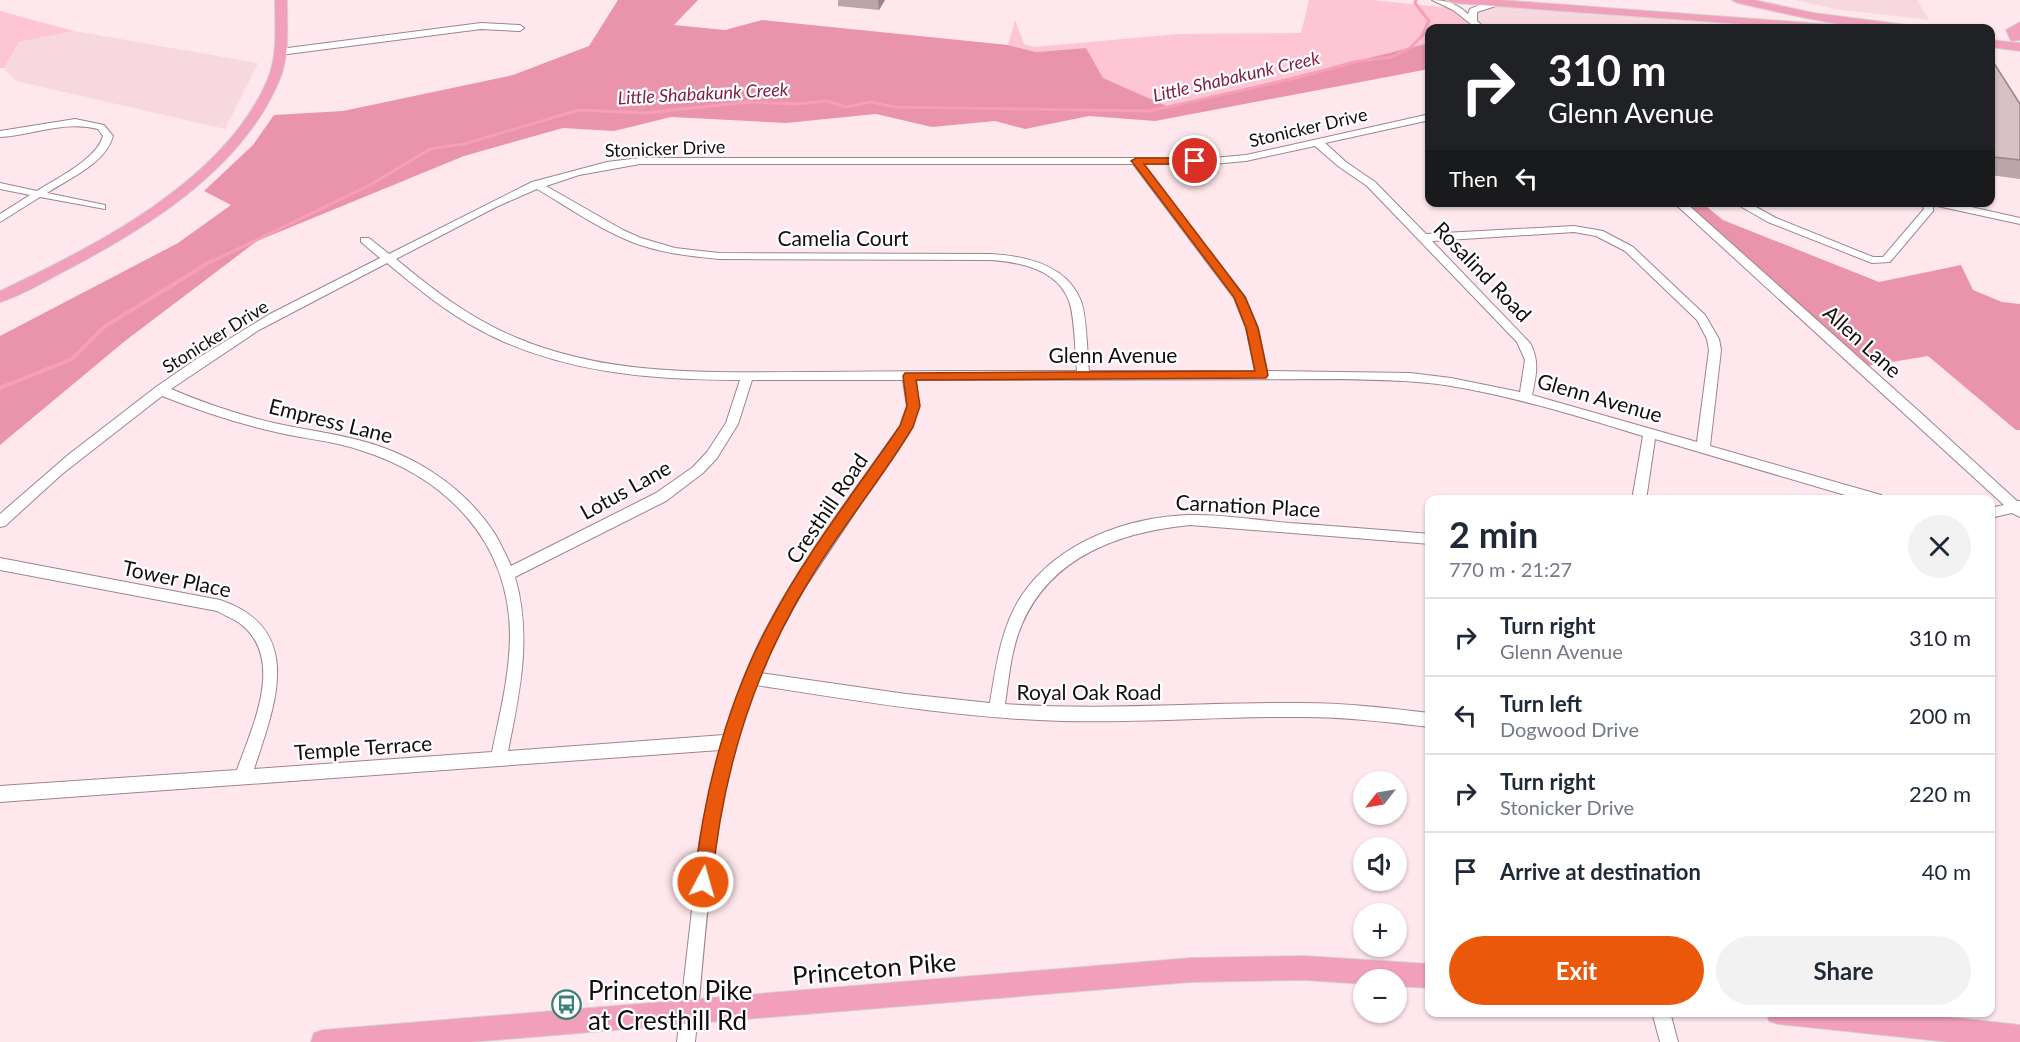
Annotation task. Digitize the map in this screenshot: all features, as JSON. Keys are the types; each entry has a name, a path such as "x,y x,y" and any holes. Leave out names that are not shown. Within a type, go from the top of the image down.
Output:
{"main road":[{"path":"0,297 71,261 155,209 200,175 234,141 258,110 273,81 280,52 281,0"},
{"path":"1453,0 1789,24"},
{"path":"1738,0 1814,16 1876,24"},
{"path":"2019,43 2012,30 2020,25"},
{"path":"1995,38 2019,43"},
{"path":"1995,43 2019,43"},
{"name":"Princeton Pike","path":"323,1042 1191,970 1304,968 1425,976"},
{"path":"1826,1017 2020,1037"}],"street":[{"path":"1436,0 1452,6 1475,24"},
{"path":"1476,24 1472,19 1473,11 1483,6 1498,4"},
{"path":"280,52 481,26 520,28"},
{"name":"Stonicker Drive","path":"0,522 51,474 160,390 256,326 536,184 597,166 640,161 1229,160 1425,118"},
{"path":"0,134 76,122 94,124 105,131 108,141 99,154 0,219"},
{"name":"Rosalind Road","path":"1317,142 1342,164 1371,184 1527,346 1533,364 1525,397"},
{"path":"1136,161 1239,297 1252,328 1262,375"},
{"name":"Camelia Court","path":"536,184 637,240 690,254 991,257 1035,264 1059,278 1076,303 1083,375"},
{"path":"0,186 102,207"},
{"name":"Allen Lane","path":"1684,207 2018,508"},
{"path":"1747,207 1772,220 1872,260 1886,260 1929,209 1928,207"},
{"path":"1955,207 2020,221"},
{"path":"1423,237 1574,229 1599,233 1629,249 1701,318 1713,339 1715,350 1703,448"},
{"name":"Glenn Avenue","path":"365,240 457,313 496,334 531,348 575,361 623,370 695,376 1410,377 1451,382 1525,397 1703,448 1850,495"},
{"name":"Lotus Lane","path":"508,574 661,496 698,470 724,440 732,424 747,376"},
{"name":"Cresthill Road","path":"686,1042 707,838 717,785 729,742 751,678 774,628 801,580 906,427 914,406 909,376"},
{"name":"Empress Lane","path":"160,390 219,414 361,445 407,462 441,483 470,508 498,550 508,574 518,631 516,664 499,758"},
{"path":"1640,495 1650,433"},
{"path":"1995,512 2018,508"},
{"name":"Carnation Place","path":"996,711 1008,643 1024,605 1051,570 1070,555 1109,534 1158,522 1190,520 1425,538"},
{"name":"Tower Place","path":"0,564 220,606 249,620 266,642 271,656 272,675 270,693 243,776"},
{"name":"Royal Oak Road","path":"751,678 892,700 996,711 1112,714 1286,710 1350,712 1425,720"},
{"name":"Temple Terrace","path":"0,794 729,742"},
{"path":"1662,1017 1669,1042"}],"shaded area":[{"path":"618,0 698,0 674,25 725,30 762,20 1008,45 1036,52 1086,48 1103,78 1169,107 1425,44 1425,70 1155,121 1089,116 1025,129 995,121 932,127 876,114 786,123 671,117 614,131 563,128 464,156 257,241 125,341 0,445 0,336 178,243 231,205 204,191 253,145 274,115 343,111 513,75 589,46"},
{"path":"1309,0 1372,0 1462,9 1477,24 1425,24 1425,44 1168,107 1103,78 1086,48 1036,52 1008,45 1015,20 1024,44 1034,47 1178,34 1301,33"},
{"path":"1794,0 1917,0 1929,20 1835,9"},
{"path":"1490,4 1791,24 1475,24 1473,11"},
{"path":"0,11 74,31 19,42 4,68 0,68"},
{"path":"74,31 258,63 225,129 16,81 4,68 19,42"},
{"path":"1687,207 1707,207 1723,220 1879,282 1961,265 1973,290 2002,302 2020,304 2020,430 2016,430 1928,356 1867,366"}],"building":[{"path":"1995,65 2020,104 2020,160 1995,157"}],"waterway":[{"name":"Little Shabakunk Creek","path":"1416,0 1415,3 1429,21 1428,24"},
{"name":"Little Shabakunk Creek","path":"211,262 370,185 430,149 464,144 579,110 646,113 749,102 798,104 827,101 846,107 871,102 895,107 1150,111 1304,76 1354,62 1392,57 1410,48 1425,30"},
{"name":"Little Shabakunk Creek","path":"0,388 72,359 104,327 213,260"}],"place":[{"name":"Princeton Pike at Cresthill Rd","path":"567,1005"}],"route":[{"path":"703,882 707,838 717,785 734,724 751,678 765,645 801,580 912,417 914,406 909,376 1262,375 1252,328 1239,297 1136,161 1195,161"}]}
